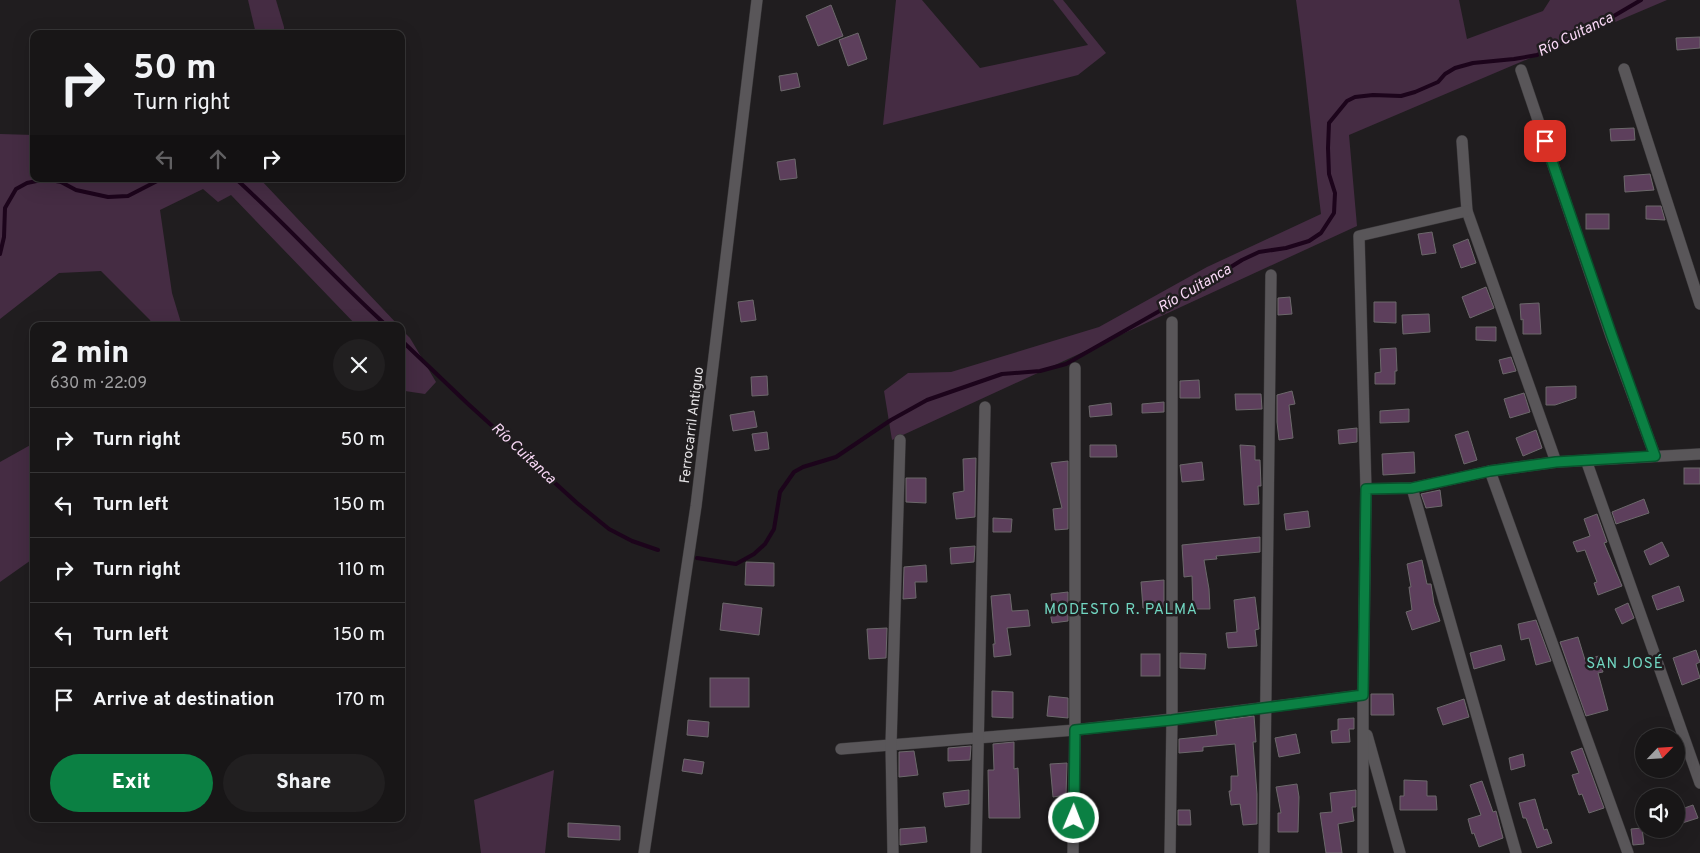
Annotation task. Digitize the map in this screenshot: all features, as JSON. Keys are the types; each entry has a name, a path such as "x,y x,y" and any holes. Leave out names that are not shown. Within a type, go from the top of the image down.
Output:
{"street":[{"name":"Ferrocarril Antiguo","path":"644,853 696,506 757,0"},
{"path":"1624,69 1700,304"},
{"path":"1521,70 1655,456"},
{"path":"1462,141 1467,211 1556,462"},
{"path":"1363,853 1366,489 1359,236 1467,211"},
{"path":"1264,853 1271,275"},
{"path":"1170,853 1172,322"},
{"path":"1073,853 1075,368"},
{"path":"976,853 985,407"},
{"path":"893,853 891,745 900,440"},
{"path":"1366,489 1412,488 1490,471 1556,462 1700,454"},
{"path":"1586,460 1700,783"},
{"path":"1490,471 1628,853"},
{"path":"1412,488 1516,853"},
{"path":"841,749 979,739 1172,720 1363,695"},
{"path":"1363,722 1400,853"}],"shaded area":[{"path":"248,0 276,0 284,30 255,30"},
{"path":"896,0 922,0 980,68 1088,45 1053,0 1063,0 1106,53 1078,75 883,125"},
{"path":"1296,0 1459,0 1467,39 1543,11 1550,0 1667,0 1349,135 1357,226 892,440 884,391 908,373 951,372 1099,327 1207,267 1321,214"},
{"path":"0,134 30,135 30,182 263,182 395,322 353,322 231,195 218,202 203,189 160,210 172,293 181,322 151,322 101,271 59,273 0,319"},
{"path":"405,333 410,338 436,382 425,394 405,391"},
{"path":"30,445 30,561 0,582 0,462"},
{"path":"554,770 545,853 481,853 474,800"}],"building":[{"path":"831,5 843,36 818,46 806,16"},
{"path":"858,33 867,59 848,66 839,40"},
{"path":"1700,37 1700,48 1677,50 1676,38"},
{"path":"797,73 800,87 781,91 779,76"},
{"path":"1634,128 1635,140 1611,141 1610,129"},
{"path":"795,159 797,178 780,180 777,162"},
{"path":"1650,174 1654,190 1625,192 1624,176"},
{"path":"1646,206 1661,206 1665,220 1646,219"},
{"path":"1586,214 1609,214 1609,229 1586,229"},
{"path":"1432,232 1436,253 1422,255 1418,234"},
{"path":"1468,239 1476,263 1461,268 1453,245"},
{"path":"1486,287 1494,308 1470,318 1462,297"},
{"path":"1290,297 1292,314 1278,315 1278,298"},
{"path":"753,300 756,320 741,322 738,302"},
{"path":"1374,302 1396,302 1396,323 1374,322"},
{"path":"1539,303 1541,334 1523,334 1520,304"},
{"path":"1429,314 1430,332 1403,334 1402,315"},
{"path":"1476,327 1496,327 1496,341 1476,340"},
{"path":"1396,348 1397,371 1395,371 1395,384 1375,384 1375,373 1381,372 1380,349"},
{"path":"1511,357 1516,371 1503,374 1499,360"},
{"path":"767,376 768,395 752,396 751,377"},
{"path":"1199,380 1200,398 1180,398 1180,381"},
{"path":"1576,386 1576,398 1555,405 1546,405 1546,387"},
{"path":"1292,391 1295,404 1289,405 1293,438 1279,440 1277,395"},
{"path":"1524,393 1530,412 1510,418 1504,399"},
{"path":"1235,394 1261,394 1262,409 1236,410"},
{"path":"1164,402 1164,412 1142,413 1142,404"},
{"path":"1111,403 1112,415 1090,417 1089,406"},
{"path":"1409,409 1409,422 1380,423 1380,411"},
{"path":"754,411 757,427 733,431 730,415"},
{"path":"1357,428 1357,442 1339,444 1338,430"},
{"path":"1536,430 1542,448 1523,456 1516,438"},
{"path":"1468,431 1477,460 1464,464 1455,435"},
{"path":"767,432 769,449 755,451 752,434"},
{"path":"1090,445 1116,445 1117,457 1090,457"},
{"path":"1240,445 1255,446 1255,460 1260,460 1261,486 1258,486 1259,504 1244,505"},
{"path":"1414,452 1415,473 1383,475 1382,454"},
{"path":"976,458 975,517 956,519 953,493 964,491 963,459"},
{"path":"1068,461 1068,529 1055,530 1053,509 1062,508 1051,463"},
{"path":"1202,462 1204,480 1182,482 1180,465"},
{"path":"1684,468 1700,468 1700,484 1684,484"},
{"path":"906,478 926,478 926,503 906,502"},
{"path":"1440,490 1442,506 1426,508 1421,494"},
{"path":"1644,499 1649,513 1616,524 1612,512"},
{"path":"1308,511 1310,527 1286,530 1284,514"},
{"path":"1597,514 1607,542 1604,543 1622,586 1598,595 1594,583 1597,582 1585,550 1577,552 1573,542 1590,536 1584,519"},
{"path":"993,518 1012,519 1011,532 993,532"},
{"path":"1260,537 1260,552 1216,556 1217,559 1204,560 1210,609 1193,609 1192,576 1184,577 1182,545"},
{"path":"1662,542 1669,556 1650,565 1644,551"},
{"path":"975,546 974,562 951,564 950,548"},
{"path":"1422,560 1427,584 1431,584 1434,603 1440,621 1412,630 1406,612 1412,610 1407,564"},
{"path":"746,562 774,563 774,586 745,585"},
{"path":"926,565 927,582 915,582 916,598 903,599 904,567"},
{"path":"1164,580 1164,607 1143,608 1141,582"},
{"path":"1679,586 1684,601 1657,610 1652,596"},
{"path":"1068,592 1068,621 1052,623 1050,612 1053,611 1051,594"},
{"path":"1010,594 1012,611 1028,610 1030,626 1007,628 1011,655 994,657 993,644 995,644 991,596"},
{"path":"1255,597 1259,629 1255,630 1257,646 1228,648 1226,633 1237,632 1234,600"},
{"path":"723,603 762,608 759,635 720,630"},
{"path":"1628,603 1634,618 1622,624 1615,609"},
{"path":"1536,620 1551,661 1536,665 1529,638 1521,640 1518,624"},
{"path":"887,628 886,658 869,659 867,629"},
{"path":"1578,637 1585,660 1599,656 1603,672 1598,673 1608,710 1586,716 1560,642"},
{"path":"1501,645 1505,660 1474,669 1470,653"},
{"path":"1696,650 1700,662 1696,664 1700,678 1682,685 1673,658"},
{"path":"1180,653 1206,654 1205,669 1180,668"},
{"path":"1141,654 1160,654 1160,676 1141,676"},
{"path":"710,678 749,678 749,707 710,707"},
{"path":"992,691 1013,692 1013,718 992,717"},
{"path":"1371,694 1393,694 1394,715 1371,715"},
{"path":"1049,696 1068,698 1068,718 1047,716"},
{"path":"1464,699 1469,717 1443,725 1437,708"},
{"path":"1254,716 1256,742 1253,742 1257,824 1243,825 1240,804 1231,805 1229,791 1231,791 1231,776 1238,776 1235,744 1203,747 1203,751 1179,753 1179,739 1217,735 1215,721"},
{"path":"1354,718 1354,729 1349,729 1350,742 1332,743 1331,731 1338,730 1338,719"},
{"path":"688,720 709,722 708,737 687,735"},
{"path":"1296,734 1300,753 1279,757 1275,738"},
{"path":"1014,742 1014,769 1018,768 1020,818 989,818 988,770 994,770 993,744"},
{"path":"971,746 970,760 948,761 948,748"},
{"path":"1582,748 1604,808 1589,813 1582,794 1579,795 1572,775 1579,773 1571,752"},
{"path":"914,751 918,775 899,777 899,752"},
{"path":"1523,754 1525,766 1511,770 1509,758"},
{"path":"684,759 704,762 702,774 682,771"},
{"path":"1067,763 1066,795 1053,797 1050,764"},
{"path":"1404,780 1427,781 1427,796 1436,796 1437,810 1400,810 1400,796 1404,796"},
{"path":"1482,781 1493,812 1496,811 1503,838 1479,847 1474,833 1472,834 1468,819 1481,815 1470,785"},
{"path":"1297,784 1299,797 1298,832 1278,832 1278,813 1281,813 1276,787"},
{"path":"969,790 969,804 945,807 943,793"},
{"path":"1356,790 1356,807 1352,807 1354,821 1338,824 1342,853 1326,853 1320,813 1332,812 1330,793"},
{"path":"1535,799 1544,830 1547,829 1552,843 1537,848 1526,818 1523,818 1519,803"},
{"path":"1693,805 1698,818 1685,822 1685,808"},
{"path":"1178,810 1190,810 1191,825 1178,825"},
{"path":"568,823 620,826 620,840 568,837"},
{"path":"925,827 927,842 900,845 900,829"},
{"path":"1631,829 1635,829 1635,838 1643,838 1644,844 1633,845"}],"waterway":[{"name":"Río Cuitanca","path":"697,558 736,564 754,554 765,544 774,529 780,492 794,472 803,467 836,457 891,420 927,400 1002,374 1040,371 1066,364 1163,309 1242,260 1259,252 1286,248 1309,241 1321,233 1334,213 1335,193 1329,174 1329,123 1347,101 1355,97 1373,95 1401,96 1438,82 1445,74 1455,68 1473,63 1537,55 1595,27 1641,0"},
{"name":"Río Cuitanca","path":"0,254 4,237 5,208 16,189 32,182"},
{"name":"Río Cuitanca","path":"61,182 76,190 108,197 128,196 155,182"},
{"name":"Río Cuitanca","path":"239,182 383,322"},
{"name":"Río Cuitanca","path":"405,344 577,503 609,529 632,541 658,550"}],"district":[{"name":"MODESTO R. PALMA","path":"1121,609"},
{"name":"SAN JOSÉ","path":"1625,663"}],"route":[{"path":"1074,818 1075,730 1172,720 1363,695 1366,489 1412,488 1490,471 1556,462 1655,456 1545,141"}]}
